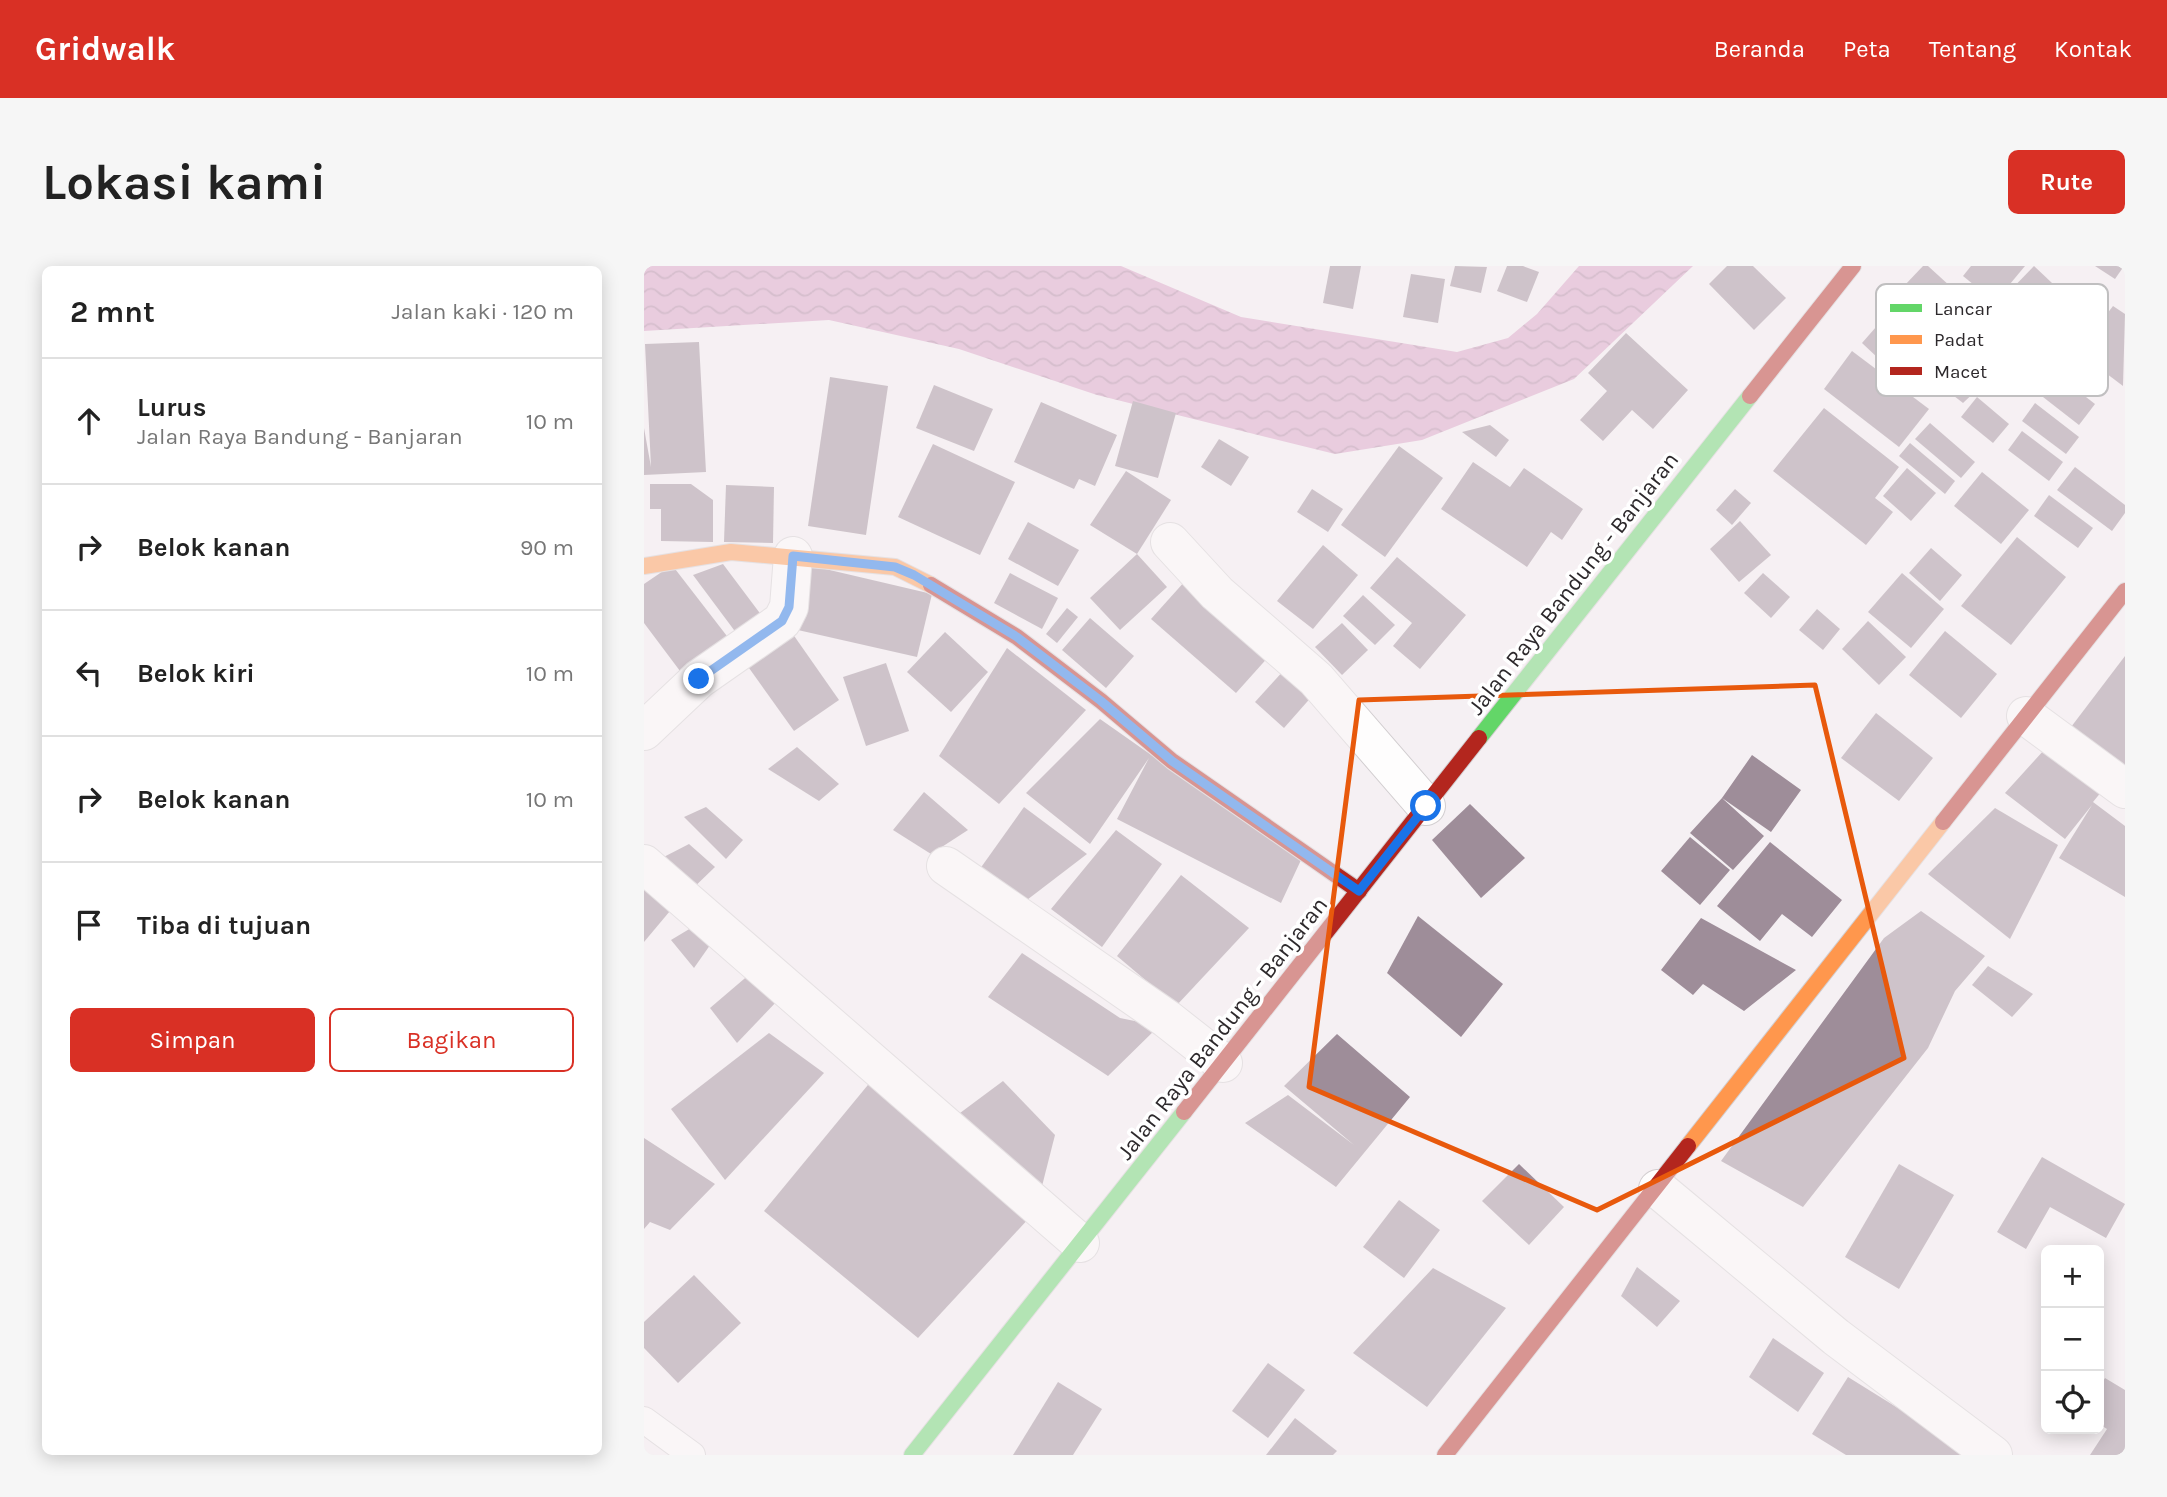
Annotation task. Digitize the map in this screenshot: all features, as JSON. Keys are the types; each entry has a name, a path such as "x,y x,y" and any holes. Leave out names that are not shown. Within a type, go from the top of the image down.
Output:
{"street":[{"name":"Jalan Raya Bandung - Banjaran","path":"912,1455 1853,266"},
{"path":"1170,542 1217,593 1316,679 1426,806"},
{"path":"644,566 732,552 895,567 914,575 1017,637 1101,701 1172,761 1359,891"},
{"path":"644,731 699,679 782,621 789,607 793,556"},
{"path":"1445,1455 1658,1189 2125,591"},
{"path":"2026,716 2125,789"},
{"path":"644,864 1080,1242"},
{"path":"946,866 1167,1019 1223,1063"},
{"path":"1658,1189 1836,1337 1993,1455"}],"lane":[{"path":"644,1420 692,1455"}],"highlighted area":[{"path":"1815,685 1904,1058 1597,1210 1309,1087 1359,700"}],"water":[{"path":"644,266 1121,266 1241,317 1457,352 1508,338 1537,314 1579,266 1693,266 1574,379 1422,440 1335,454 1097,395 959,349 829,320 644,331"}],"building":[{"path":"1330,266 1361,266 1353,309 1323,303"},
{"path":"1455,266 1487,267 1481,293 1450,286"},
{"path":"1507,266 1523,266 1539,272 1527,302 1497,291"},
{"path":"1727,266 1753,266 1786,298 1754,330 1709,284"},
{"path":"1923,266 1928,266 1948,284 1906,284"},
{"path":"1971,266 2025,266 2010,284 1973,284 1963,276"},
{"path":"2034,266 2053,284 2017,284"},
{"path":"2095,266 2124,266 2115,279"},
{"path":"1411,274 1445,279 1438,323 1403,317"},
{"path":"2113,306 2125,314 2123,386 2108,375 2108,313"},
{"path":"1876,327 1876,356 1862,343"},
{"path":"1626,333 1688,390 1653,429 1632,410 1603,441 1580,420 1607,391 1588,373"},
{"path":"699,342 706,472 644,475 644,428 651,467 645,344"},
{"path":"1852,351 1876,369 1876,396 1912,396 1929,409 1899,447 1824,389"},
{"path":"830,377 888,386 866,535 808,526"},
{"path":"934,385 993,409 974,451 916,428"},
{"path":"1954,396 1970,396 1963,403"},
{"path":"2085,396 2095,404 2079,425 2043,397"},
{"path":"1977,397 2009,424 1993,443 1961,417"},
{"path":"1133,401 1176,413 1158,478 1115,466"},
{"path":"1041,402 1117,435 1095,486 1079,479 1074,489 1014,462"},
{"path":"2035,403 2079,437 2066,454 2022,421"},
{"path":"1824,408 1899,467 1875,498 1893,512 1866,545 1773,471"},
{"path":"1930,423 1975,462 1961,478 1915,439"},
{"path":"1490,425 1509,440 1496,457 1462,432"},
{"path":"2022,431 2063,462 2049,481 2008,450"},
{"path":"1219,439 1249,457 1231,486 1201,467"},
{"path":"1910,443 1955,481 1945,494 1899,456"},
{"path":"933,444 1015,482 980,555 898,517"},
{"path":"1399,446 1443,478 1385,557 1341,525"},
{"path":"1473,462 1510,487 1524,468 1583,509 1562,540 1551,532 1527,567 1441,509"},
{"path":"2075,467 2125,505 2125,513 2112,531 2057,490"},
{"path":"1907,468 1936,493 1911,521 1883,496"},
{"path":"1126,471 1171,500 1137,554 1090,525"},
{"path":"1982,472 2029,510 2001,544 1954,506"},
{"path":"650,484 691,484 713,500 713,542 661,541 661,509 650,509"},
{"path":"726,485 774,487 773,543 724,542"},
{"path":"1312,489 1343,509 1328,532 1297,512"},
{"path":"1735,489 1751,503 1732,525 1716,510"},
{"path":"2049,495 2093,528 2078,548 2034,516"},
{"path":"1740,521 1771,555 1739,582 1710,549"},
{"path":"1028,522 1079,550 1058,586 1008,559"},
{"path":"2017,537 2066,577 2011,645 1961,606"},
{"path":"1323,545 1358,575 1313,629 1277,601"},
{"path":"1931,548 1962,575 1940,601 1909,573"},
{"path":"1137,554 1167,587 1120,630 1090,598"},
{"path":"1397,557 1466,615 1420,669 1393,646 1412,623 1370,588"},
{"path":"723,564 762,616 737,634 693,575"},
{"path":"804,564 932,594 917,657 789,628"},
{"path":"672,565 730,640 683,675 644,623 644,584"},
{"path":"1010,573 1058,598 1042,629 994,603"},
{"path":"1763,573 1790,597 1771,618 1744,593"},
{"path":"1902,573 1944,609 1911,648 1868,612"},
{"path":"1186,580 1271,654 1236,693 1151,619"},
{"path":"1363,595 1395,625 1375,645 1343,616"},
{"path":"1067,608 1078,617 1057,643 1046,634"},
{"path":"1817,609 1840,629 1823,650 1799,630"},
{"path":"1090,618 1134,656 1106,688 1062,650"},
{"path":"1868,621 1906,657 1879,685 1842,649"},
{"path":"1342,623 1368,650 1342,675 1315,647"},
{"path":"790,630 839,700 794,731 744,661"},
{"path":"1945,631 1997,674 1961,718 1909,675"},
{"path":"945,632 988,672 951,712 907,672"},
{"path":"1007,648 1086,710 999,804 939,756"},
{"path":"2125,656 2125,773 2068,731"},
{"path":"886,663 909,731 866,746 843,677"},
{"path":"1285,669 1314,694 1284,728 1255,702"},
{"path":"1876,713 1933,758 1899,801 1841,758"},
{"path":"1100,719 1301,860 1281,903 1117,819 1149,758 1090,844 1026,793"},
{"path":"797,747 839,784 819,801 768,769"},
{"path":"2044,750 2102,791 2093,802 2125,826 2125,897 2059,858 2092,805 2065,839 2005,793"},
{"path":"1752,755 1801,790 1771,832 1722,798"},
{"path":"924,792 968,830 931,854 893,830"},
{"path":"1722,798 1764,836 1733,870 1690,833"},
{"path":"1470,804 1525,858 1481,898 1432,840"},
{"path":"706,807 743,840 726,859 684,817"},
{"path":"1024,807 1087,854 1023,903 977,873"},
{"path":"1995,808 2058,845 2010,939 1928,874"},
{"path":"1116,830 1162,864 1102,947 1051,909"},
{"path":"1690,837 1730,870 1700,905 1661,871"},
{"path":"1770,842 1842,900 1812,937 1782,914 1760,941 1717,906"},
{"path":"689,844 715,867 687,894 656,861"},
{"path":"1181,875 1249,928 1176,1006 1117,956"},
{"path":"644,878 675,905 644,942"},
{"path":"1921,911 1985,956 1955,991 1928,1048 1803,1207 1721,1161 1884,938"},
{"path":"1418,916 1503,984 1461,1037 1387,973"},
{"path":"1701,918 1796,970 1744,1011 1703,984 1693,995 1661,970"},
{"path":"696,925 715,938 694,968 671,940"},
{"path":"1022,953 1120,1018 1159,1026 1108,1076 988,997"},
{"path":"1988,966 2033,994 2012,1017 1972,985"},
{"path":"751,973 780,998 737,1043 710,1008"},
{"path":"769,1033 824,1073 725,1180 671,1109"},
{"path":"1337,1034 1410,1097 1336,1187 1245,1123 1288,1095 1354,1145 1284,1086"},
{"path":"872,1080 1031,1216 918,1338 764,1211"},
{"path":"1003,1081 1055,1135 1041,1190 956,1116"},
{"path":"644,1138 715,1184 670,1230 650,1222 644,1229"},
{"path":"2042,1157 2125,1204 2106,1238 2050,1207 2026,1249 1997,1232"},
{"path":"1519,1164 1564,1207 1529,1245 1482,1201"},
{"path":"1899,1164 1954,1195 1899,1289 1845,1257"},
{"path":"1399,1200 1440,1230 1404,1278 1363,1247"},
{"path":"1637,1267 1680,1301 1657,1327 1621,1296"},
{"path":"1433,1268 1506,1308 1427,1407 1353,1353"},
{"path":"694,1275 741,1323 678,1383 644,1348 644,1322"},
{"path":"1773,1338 1824,1373 1798,1412 1749,1377"},
{"path":"1268,1363 1305,1390 1268,1438 1232,1411"},
{"path":"1848,1377 1967,1451 1964,1455 1846,1455 1812,1434"},
{"path":"2104,1380 2125,1390 2125,1455 2090,1455 2107,1429 2104,1427"},
{"path":"1058,1382 1102,1409 1073,1455 1013,1455"},
{"path":"1295,1418 1337,1451 1333,1455 1266,1455"}],"traffic: fast":[{"path":"1479,738 1750,396"},
{"path":"912,1455 1184,1112"}],"traffic: slow":[{"path":"644,566 731,552 895,567 931,585"},
{"path":"1688,1146 1943,822"}],"traffic: jam":[{"path":"1750,396 1853,266"},
{"path":"931,585 1017,637 1101,701 1172,761 1359,891"},
{"path":"1943,822 2125,591"},
{"path":"1184,1112 1479,738"},
{"path":"1445,1455 1688,1146"}],"route":[{"path":"699,679 782,621 789,607 793,556 895,567 914,575 1017,637 1101,701 1172,761 1359,891 1426,806"}]}
